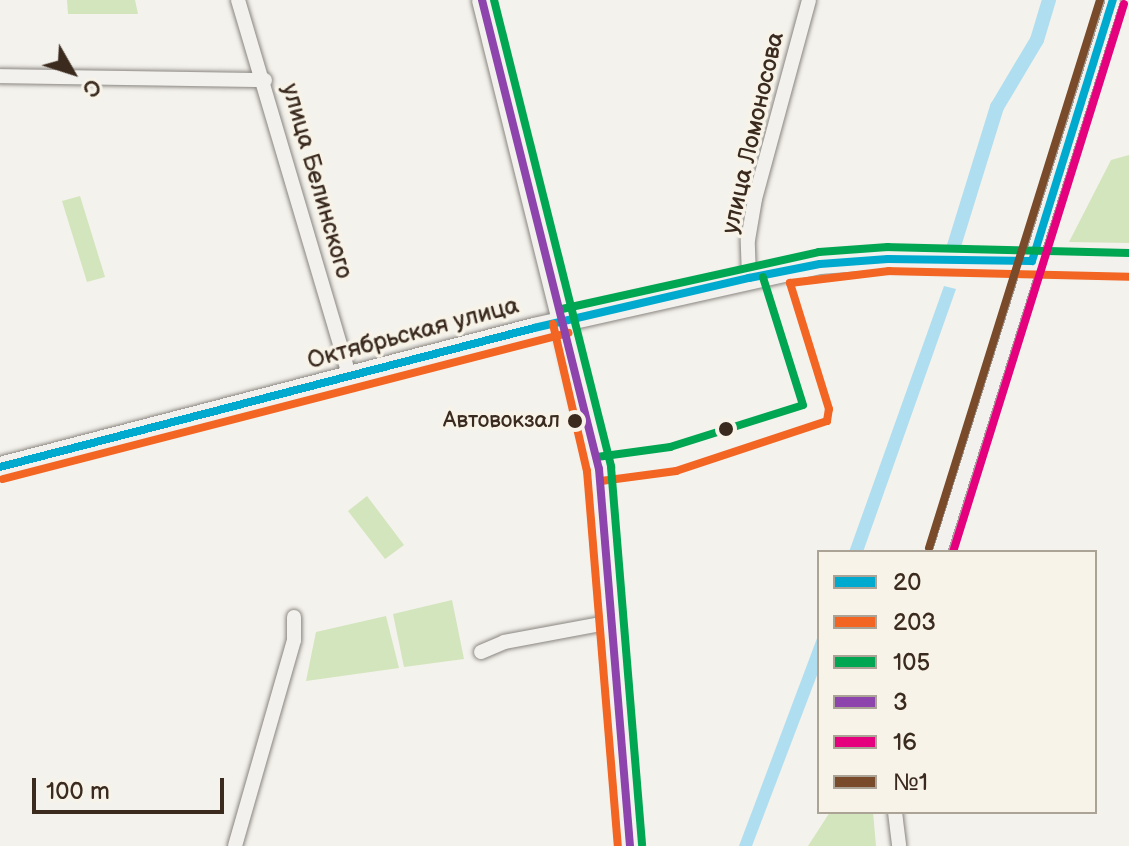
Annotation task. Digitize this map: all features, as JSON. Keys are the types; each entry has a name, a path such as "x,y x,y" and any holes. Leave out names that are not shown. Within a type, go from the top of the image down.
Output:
{"street":[{"name":"улица Белинского","path":"238,0 265,80 350,377"},
{"path":"482,0 565,321 599,469 630,846"},
{"name":"улица Ломоносова","path":"749,278 748,240 755,199 809,0"},
{"path":"941,550 1113,0"},
{"path":"0,76 265,80"},
{"name":"Октябрьская улица","path":"0,467 565,321 820,264 888,259 1129,265"},
{"path":"235,846 294,640 294,617"},
{"path":"481,652 504,642 612,622"},
{"path":"895,814 899,846"}],"green space":[{"path":"67,0 135,0 138,14 68,14"},
{"path":"1129,155 1129,243 1069,242 1111,160"},
{"path":"80,196 105,277 87,282 62,201"},
{"path":"367,496 404,545 385,559 348,511"},
{"path":"452,600 464,659 404,667 393,614"},
{"path":"386,616 399,668 306,681 316,632"},
{"path":"829,814 873,814 876,846 808,846"}],"water":[{"path":"944,286 956,289 864,550 850,550"},
{"path":"817,638 817,675 752,846 739,846"}],"waterway":[{"path":"953,249 997,107 1037,40 1049,0"}],"transit line":[{"name":"3","path":"482,0 599,469 630,846"},
{"name":"105","path":"494,0 611,467 642,845"},
{"name":"№1","path":"929,548 1100,0"},
{"name":"20","path":"1032,261 1113,0"},
{"name":"16","path":"954,550 1124,4"},
{"name":"105","path":"562,309 819,252 888,247 1129,253"},
{"name":"20","path":"0,467 534,328 749,278 820,264 888,259 1032,261"},
{"name":"203","path":"601,481 676,471 827,421 829,409 790,283 889,271 1129,277"},
{"name":"105","path":"597,457 670,447 803,405 763,277"},
{"name":"203","path":"553,324 587,471 618,846"},
{"name":"203","path":"3,479 568,333"}],"place":[{"name":"Автовокзал","path":"575,421"}]}
